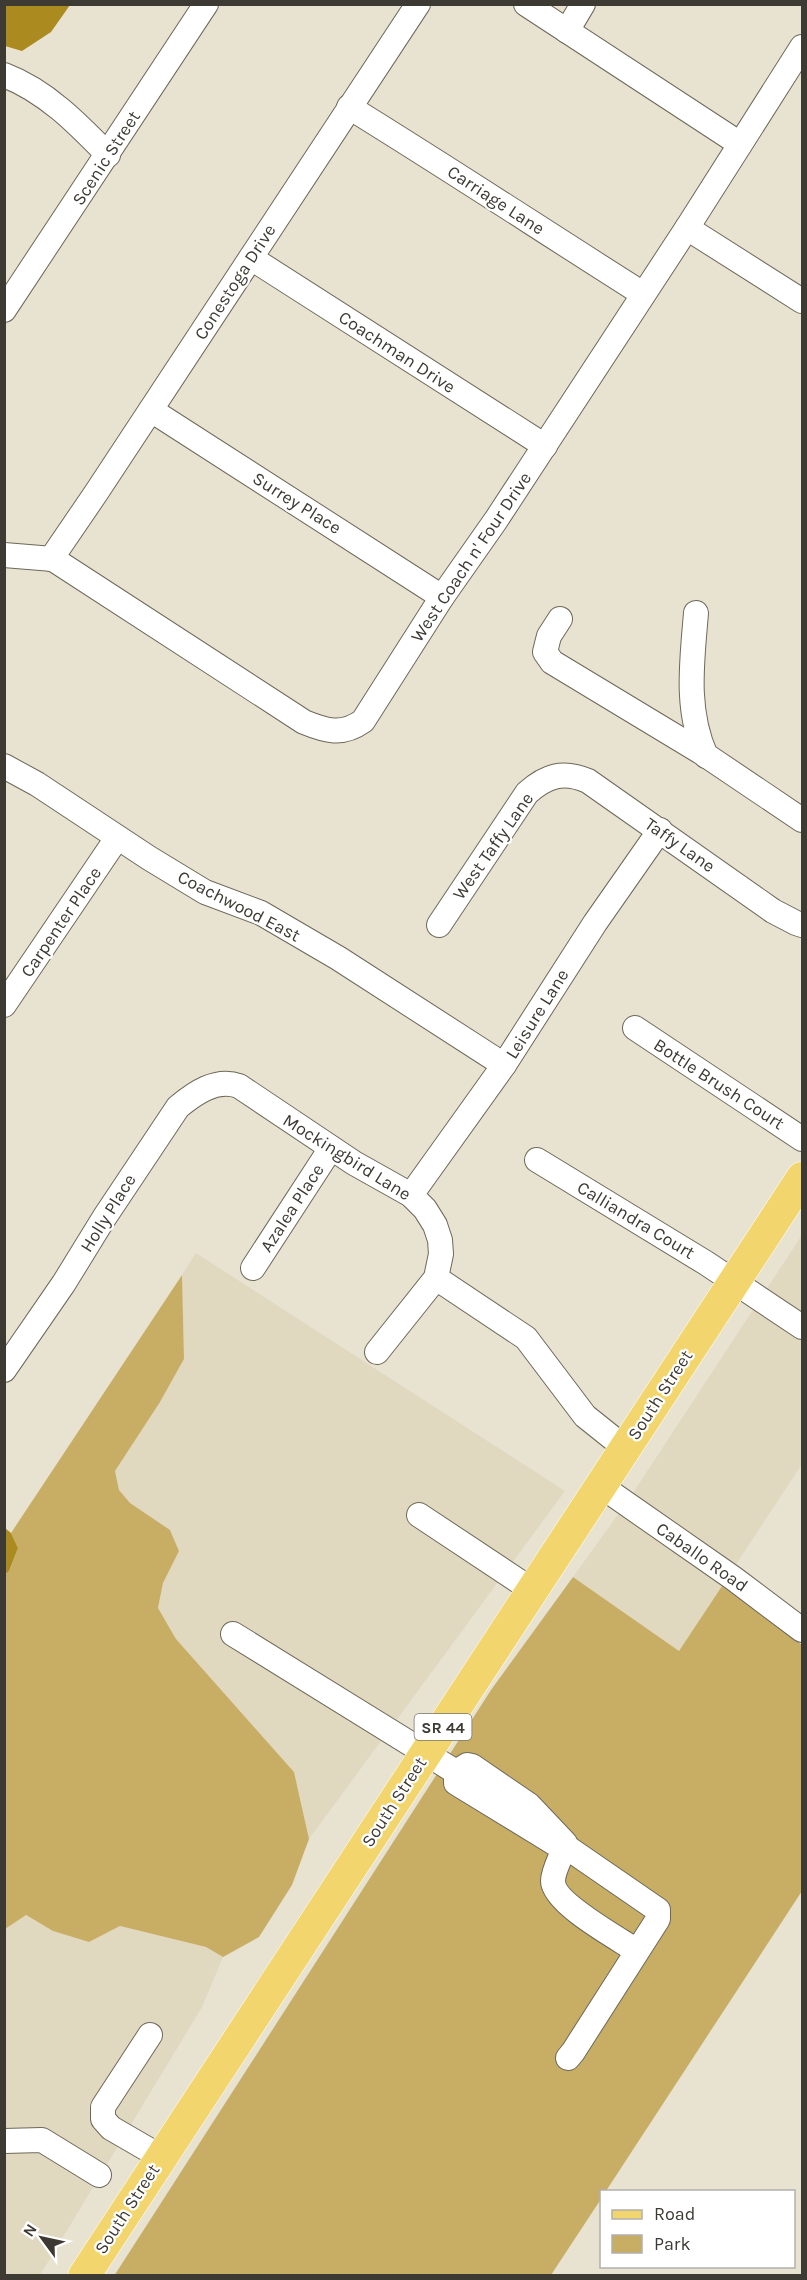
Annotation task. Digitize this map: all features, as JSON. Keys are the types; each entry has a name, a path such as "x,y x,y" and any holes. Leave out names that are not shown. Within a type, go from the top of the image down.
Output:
{"main road":[{"name":"South Street","path":"84,2276 802,1178"}],"street":[{"name":"Scenic Street","path":"4,310 206,4"},
{"name":"Conestoga Drive","path":"51,559 418,4"},
{"path":"526,4 740,144"},
{"path":"567,31 583,4"},
{"name":"West Coach n' Four Drive","path":"4,555 51,559 304,722 326,731 343,731 353,728 363,721 442,597 545,446 802,47"},
{"path":"4,75 44,96 83,129 108,155"},
{"name":"Carriage Lane","path":"349,107 463,177 525,220 643,294"},
{"path":"687,228 802,301"},
{"name":"Coachman Drive","path":"251,258 545,446"},
{"name":"Surrey Place","path":"151,410 442,597"},
{"path":"696,613 693,715 699,740 706,756"},
{"path":"560,619 549,636 545,652 552,662 706,756 802,820"},
{"name":"Coachwood East","path":"4,766 37,784 117,838 205,892 261,913 328,952 504,1065"},
{"name":"Taffy Lane","path":"553,775 573,776 588,781 773,911 802,925"},
{"name":"West Taffy Lane","path":"439,925 527,793 537,783 553,775"},
{"name":"Leisure Lane","path":"411,1196 504,1065 595,923 660,830"},
{"name":"Carpenter Place","path":"4,1005 117,838"},
{"name":"Bottle Brush Court","path":"634,1028 802,1139"},
{"name":"Mockingbird Lane","path":"232,1084 239,1086 331,1148 411,1196 425,1209 435,1225 440,1240 441,1254 436,1278"},
{"name":"Holly Place","path":"5,1369 64,1283 110,1208 178,1107 193,1094 210,1087 232,1084"},
{"name":"Azalea Place","path":"253,1268 331,1148"},
{"name":"Calliandra Court","path":"537,1160 735,1281 802,1327"},
{"path":"376,1352 436,1278 526,1338 585,1416 625,1448"},
{"name":"Caballo Road","path":"601,1486 733,1578 802,1630"},
{"path":"418,1515 532,1590"},
{"path":"233,1635 456,1772 456,1783 559,1846 565,1846 658,1910 658,1919 568,2058"},
{"path":"565,1846 553,1880 554,1890 567,1904 637,1951"},
{"path":"150,2035 103,2107 103,2119 111,2128 161,2157"},
{"path":"4,2141 42,2140 99,2175"}],"shaded area":[{"path":"4,5 70,5 51,32 22,51 5,46"},
{"path":"802,1235 802,1464 679,1651 573,1577 627,1502"},
{"path":"196,1253 565,1491 309,1839 294,1772 176,1639 158,1608 163,1583 179,1551 170,1530 130,1503 119,1490 115,1471 160,1402 184,1359 182,1275"},
{"path":"5,1528 11,1533 18,1548 9,1571 5,1574"},
{"path":"25,1915 53,1931 89,1942 120,1926 206,1947 223,1957 202,2007 40,2275 5,2276 5,1929"}],"green space":[{"path":"182,1275 184,1359 160,1402 115,1471 119,1490 130,1503 170,1530 179,1551 163,1583 158,1608 176,1639 294,1772 309,1839 292,1885 259,1937 223,1957 206,1947 120,1926 89,1942 53,1931 26,1915 5,1929 4,1574 9,1571 18,1548 11,1533"},
{"path":"573,1577 679,1651 722,1586 802,1645 802,1891 607,2190 600,2190 600,2201 551,2275 114,2276 491,1690"}]}
